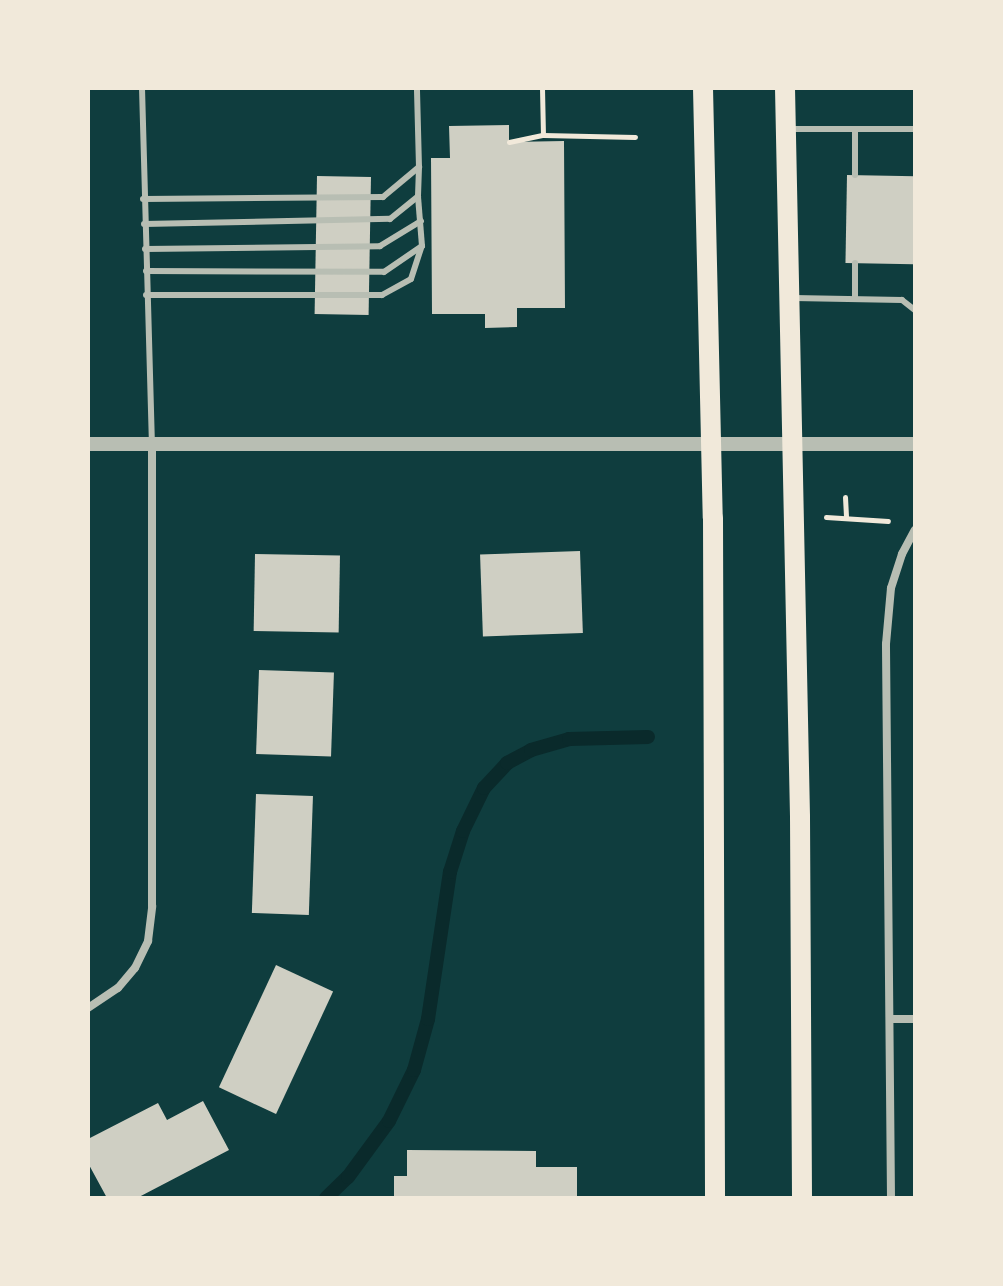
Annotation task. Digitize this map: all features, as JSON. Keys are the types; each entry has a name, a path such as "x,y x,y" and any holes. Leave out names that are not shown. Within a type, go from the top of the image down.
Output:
{"main road":[{"path":"703,88 712,442 715,1198"},
{"path":"785,88 800,817 802,1198"}],"street":[{"path":"88,444 915,444"},
{"path":"88,1008 118,988 135,968 148,941 152,906 152,444"},
{"path":"891,1198 886,644 891,588 902,554 915,530"},
{"path":"891,1019 915,1019"}],"lane":[{"path":"142,88 152,444"},
{"path":"146,295 382,295 411,279 422,246 418,196 417,88"},
{"path":"786,129 915,129"},
{"path":"855,129 855,175"},
{"path":"143,199 383,197 419,167"},
{"path":"144,224 390,219 418,196"},
{"path":"145,249 380,246 421,221"},
{"path":"146,271 384,272 422,246"},
{"path":"855,263 855,299"},
{"path":"790,298 902,300 915,310"}],"path":[{"path":"542,88 543,135"},
{"path":"509,142 543,135 635,137"},
{"path":"845,497 846,518"},
{"path":"825,517 893,521"}],"building":[{"path":"509,125 509,142 564,141 565,308 517,308 517,327 485,328 485,314 432,314 431,158 450,158 449,126"},
{"path":"847,175 915,176 913,264 845,263"},
{"path":"317,176 371,177 369,315 315,314"},
{"path":"580,551 583,633 483,636 480,554"},
{"path":"255,554 340,555 339,632 254,631"},
{"path":"259,670 334,673 331,757 256,754"},
{"path":"256,794 313,796 309,915 252,913"},
{"path":"276,965 333,992 276,1114 219,1087"},
{"path":"203,1101 229,1150 137,1198 107,1198 88,1163 88,1139 158,1103 167,1120"},
{"path":"407,1150 536,1151 536,1167 577,1167 577,1198 394,1198 394,1176 407,1176"}],"waterway":[{"path":"326,1198 348,1177 389,1121 414,1070 428,1019 450,872 463,831 484,788 507,763 531,750 569,739 648,737"}]}
